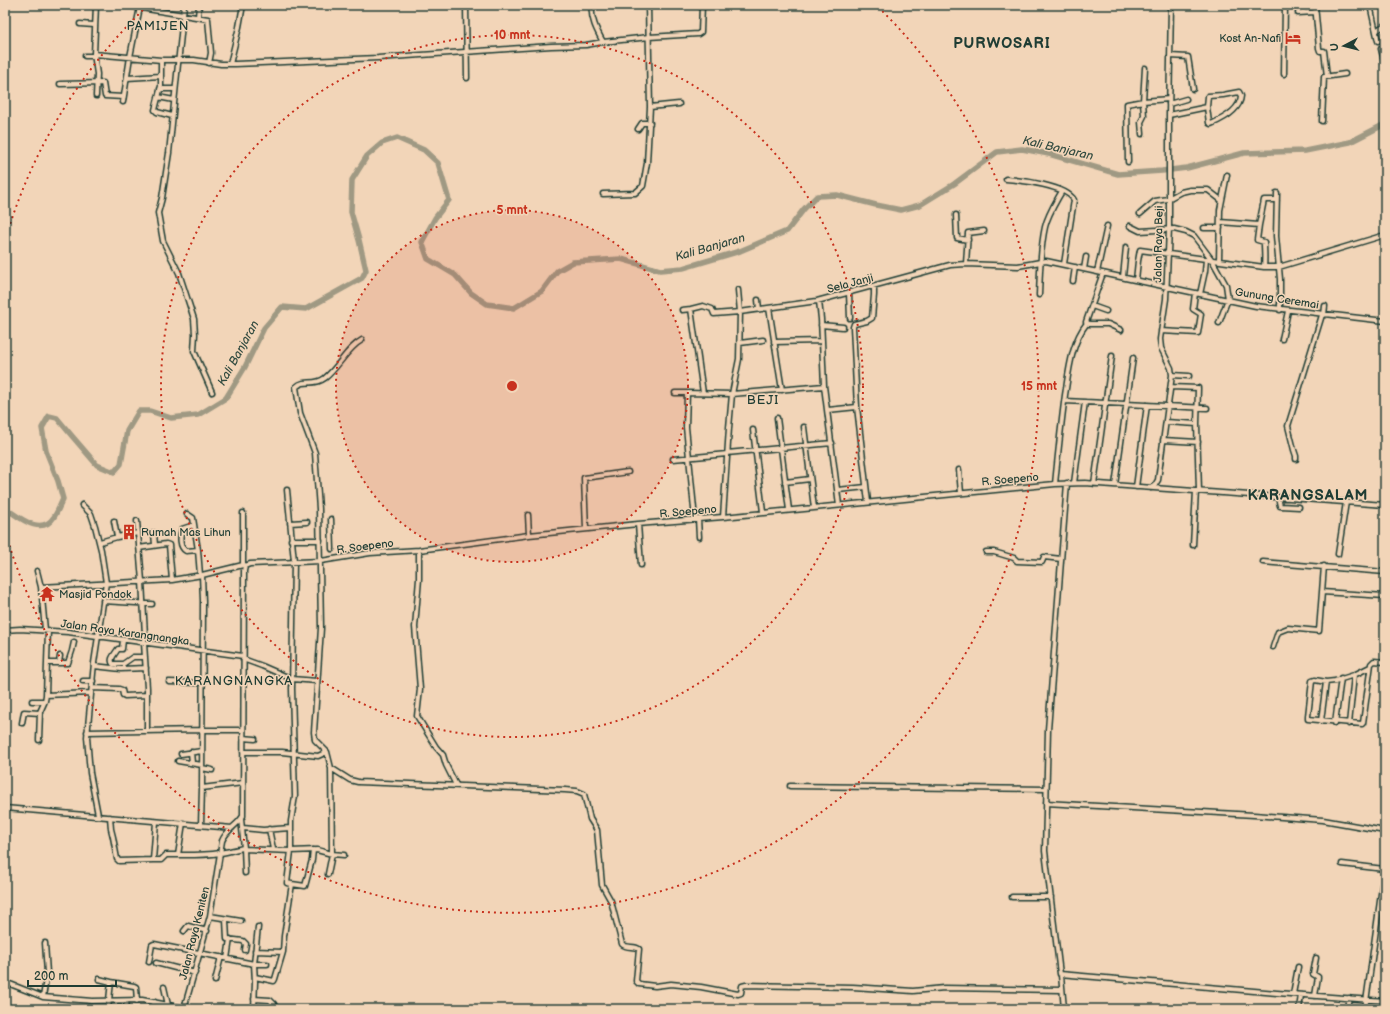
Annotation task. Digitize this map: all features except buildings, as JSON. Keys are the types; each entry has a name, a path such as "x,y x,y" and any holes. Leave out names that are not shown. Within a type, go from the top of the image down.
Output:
{"street":[{"path":"96,5 94,25 94,55 97,74 96,96"},
{"path":"123,5 208,19 211,53 210,63"},
{"path":"184,5 169,153 159,209 159,220 164,241 180,273 194,319 194,351 212,392"},
{"path":"198,18 199,5"},
{"path":"230,64 239,27 242,5"},
{"path":"466,5 467,78"},
{"path":"592,5 591,10 596,29 603,42"},
{"path":"603,194 635,193 643,186 647,163 650,123 648,5"},
{"path":"85,56 94,55 161,60 194,58 210,63 230,64 385,58 467,51 586,45 649,37 700,33 702,27 702,5"},
{"name":"Jalan Raya Beji","path":"1158,480 1172,374 1171,368 1161,348 1161,331 1166,298 1169,229 1168,115 1170,5"},
{"path":"1284,74 1285,5"},
{"path":"1303,5 1304,12"},
{"path":"1315,5 1320,50 1324,51 1327,76"},
{"path":"1370,5 1378,41"},
{"path":"123,102 140,7"},
{"path":"1298,13 1316,12"},
{"path":"80,24 94,25"},
{"path":"1376,32 1385,25"},
{"path":"1382,49 1385,65"},
{"path":"1170,56 1188,57 1193,89"},
{"path":"161,60 160,89 155,108 156,111 172,116"},
{"path":"1142,134 1141,121 1144,116 1143,101 1145,68"},
{"path":"1322,121 1323,77 1345,74"},
{"path":"127,78 161,76"},
{"path":"60,84 104,84 105,96 123,97"},
{"path":"160,89 175,90"},
{"path":"1239,92 1241,96 1240,101 1228,116 1211,124 1209,123 1207,107 1208,96 1239,92"},
{"path":"158,97 174,100"},
{"path":"1128,162 1127,104 1143,101 1169,101 1186,99"},
{"path":"650,107 679,104"},
{"path":"1168,115 1207,107"},
{"path":"638,129 642,123 650,123"},
{"path":"1219,261 1221,200 1227,175"},
{"path":"1006,179 1040,183 1072,196 1074,200 1064,264"},
{"path":"1140,214 1155,201 1168,199 1185,191 1200,189 1208,190 1221,200"},
{"path":"1039,295 1045,227 1062,191"},
{"path":"1277,193 1276,236 1279,267 1280,310"},
{"path":"1264,267 1264,242 1257,240 1259,225 1264,200 1277,200"},
{"path":"956,216 957,238 968,240"},
{"path":"1220,222 1259,225"},
{"path":"1097,272 1107,226"},
{"path":"1130,226 1140,231 1169,229 1186,232 1194,236 1223,279 1228,299 1219,323"},
{"path":"1204,228 1220,228"},
{"path":"966,264 968,233 984,232"},
{"path":"1136,280 1139,251 1168,253 1264,267 1279,267 1385,235"},
{"path":"1123,277 1126,247"},
{"path":"1084,269 1086,257"},
{"path":"1161,331 1198,333 1201,313 1193,309 1210,260"},
{"name":"Sela Janji","path":"691,309 706,306 712,308 714,314 740,312 819,301 938,268 966,264 1018,266 1041,261 1064,264 1166,286"},
{"path":"1073,281 1075,267"},
{"path":"1055,484 1068,371 1075,346 1082,329 1087,323 1087,319 1103,273"},
{"path":"868,502 857,407 852,327 854,324 867,321 872,318 874,286"},
{"name":"Gunung Ceremai","path":"1166,286 1280,310 1385,321"},
{"path":"723,517 732,394 739,359 740,312 738,290"},
{"path":"849,293 850,318"},
{"path":"758,300 759,309"},
{"path":"819,301 824,386 840,505"},
{"path":"1092,306 1106,311"},
{"path":"1296,459 1288,425 1325,306"},
{"path":"769,308 782,390"},
{"path":"682,310 691,309 703,393"},
{"path":"1282,339 1288,311"},
{"path":"1087,323 1108,324 1121,330"},
{"path":"821,325 843,327"},
{"path":"328,874 332,854 332,768 327,752 315,740 317,682 322,628 319,509 315,453 300,412 296,387 306,382 318,383 327,377 340,364 357,342 362,340"},
{"path":"740,342 763,340"},
{"path":"774,342 822,340"},
{"path":"1094,484 1112,356"},
{"path":"1115,485 1133,358"},
{"path":"1172,374 1189,376"},
{"path":"675,393 732,394 824,386"},
{"path":"1171,387 1197,388 1198,491 1193,545"},
{"path":"687,393 686,427 699,537"},
{"path":"1065,401 1197,406 1207,408"},
{"path":"1074,483 1085,402"},
{"path":"1136,487 1148,405"},
{"path":"828,410 857,407"},
{"path":"777,418 789,510"},
{"path":"1166,422 1197,424"},
{"path":"804,427 814,508"},
{"path":"754,430 763,512"},
{"path":"1163,440 1198,442"},
{"path":"673,459 832,443"},
{"path":"959,470 961,493"},
{"path":"586,529 584,478 628,472"},
{"path":"785,482 810,479"},
{"path":"1151,488 1158,480 1166,489"},
{"path":"1064,1009 1045,851 1050,697 1067,483"},
{"name":"R. Soepeno","path":"41,587 172,580 250,564 321,561 332,557 419,550 529,534 723,517 1067,483 1115,485 1385,505"},
{"path":"838,490 866,487"},
{"path":"286,490 294,561 292,679 295,796 290,828 291,851 287,882 305,886 313,850"},
{"path":"1278,497 1280,506 1299,506"},
{"path":"1338,554 1346,502"},
{"path":"82,505 91,514 100,542 106,583 92,681 87,732 90,773 98,816"},
{"path":"224,838 243,816 243,513"},
{"path":"187,514 193,518 201,575 203,602 201,825"},
{"path":"528,515 529,534"},
{"path":"331,519 332,549"},
{"path":"114,521 117,537"},
{"path":"137,521 145,635 144,656 146,668 147,731"},
{"path":"290,523 307,522"},
{"path":"638,524 641,565"},
{"path":"194,525 182,529 180,542 181,546 186,551 198,550"},
{"path":"100,542 138,533"},
{"path":"154,533 155,545"},
{"path":"291,540 320,540"},
{"path":"139,548 155,545 169,545 172,580"},
{"path":"419,550 419,579 415,627 420,689 418,716 436,748 443,755 446,765 456,785"},
{"path":"986,552 994,552 1016,558 1017,561 1042,562 1044,557 1062,559"},
{"path":"1263,562 1385,572"},
{"path":"1273,647 1278,632 1286,628 1319,631 1324,566"},
{"path":"37,571 41,587 47,630 46,695 40,713 39,740"},
{"path":"1322,592 1385,596"},
{"path":"103,601 152,604"},
{"name":"Jalan Raya Karangnangka","path":"5,630 47,630 99,636 243,658 292,679 317,682"},
{"path":"123,640 122,649 118,649 112,658 111,662 113,664 123,664 133,656 144,656"},
{"path":"47,663 68,663 70,661 74,642"},
{"path":"59,663 60,656"},
{"path":"1370,667 1354,675 1335,681 1312,681 1308,718 1312,721 1360,725 1363,723 1370,667 1374,661 1385,662"},
{"path":"94,666 121,669 146,668"},
{"path":"1349,724 1354,675"},
{"path":"1335,723 1341,678"},
{"path":"83,681 92,681"},
{"path":"169,682 202,683"},
{"path":"1321,721 1326,682"},
{"path":"46,695 92,690 120,689 125,696 147,695"},
{"path":"32,701 45,701"},
{"path":"22,723 24,712 40,713"},
{"path":"87,732 243,730"},
{"path":"243,738 254,739"},
{"path":"181,754 202,751"},
{"path":"191,752 192,763"},
{"path":"243,752 294,753 318,756 327,752"},
{"path":"178,762 192,763 212,770"},
{"path":"332,768 350,780 358,782 565,790 577,791 584,794 590,819 597,830 602,885 611,901 622,944 628,947 637,947 639,949 636,981 639,984 655,986 671,984 701,987 738,994 741,993 742,986 746,985 853,987 913,991 944,988 1062,990"},
{"path":"202,788 243,782"},
{"path":"790,786 1046,789"},
{"path":"1046,803 1323,820 1385,831"},
{"path":"5,808 232,828"},
{"path":"110,817 116,860 119,861 163,859 166,855 220,853 244,848 291,851 316,850 344,855"},
{"path":"241,819 243,828 245,873"},
{"path":"153,860 156,822"},
{"path":"178,855 183,823"},
{"path":"223,828 224,838"},
{"path":"243,828 290,828"},
{"path":"269,829 273,849"},
{"name":"Jalan Raya Keniten","path":"184,1009 207,931 220,853 224,838"},
{"path":"1342,864 1385,867 1365,1009"},
{"path":"255,977 275,981 283,952 292,884"},
{"path":"1012,897 1051,897"},
{"path":"210,916 226,920 241,921"},
{"path":"226,920 226,937 228,939 243,941 246,944 246,950"},
{"path":"184,931 186,926 188,926 207,931"},
{"path":"254,1009 254,964 258,927"},
{"path":"227,959 230,939"},
{"path":"43,997 47,972 45,943"},
{"path":"149,962 152,944 201,952 254,964 267,964"},
{"path":"255,951 283,952"},
{"path":"215,981 221,957"},
{"path":"1315,996 1318,977 1313,974 1316,958"},
{"path":"156,963 195,973"},
{"path":"1292,994 1298,967"},
{"path":"1061,975 1385,1001"},
{"path":"99,979 136,987 137,1001"},
{"path":"5,982 43,997 92,1001 108,1000 155,1002 168,1007 184,1009 213,1009"},
{"path":"108,1009 111,982"},
{"path":"164,987 168,1007"},
{"path":"1299,1009 1301,995"},
{"path":"1348,1006 1349,998"},
{"path":"254,999 270,1000 276,1009"},
{"path":"126,1001 127,1009"},
{"path":"151,1009 155,1002"}],"waterway":[{"name":"Kali Banjaran","path":"5,508 23,520 36,525 49,523 58,510 63,499 58,481 46,451 42,428 49,416 57,418 97,465 114,472 121,464 127,431 139,411 150,411 171,418 198,415 226,398 245,367 264,328 282,307 306,309 362,278 366,270 351,212 352,180 367,156 382,143 397,138 424,150 438,163 449,200 435,218 422,242 428,259 455,275 471,293 487,304 514,308 542,291 557,271 573,262 621,259 660,270 683,268 740,251 787,231 804,209 817,196 837,195 901,210 920,205 954,184 997,152 1022,149 1049,154 1118,174 1162,171 1187,168 1244,153 1305,151 1350,142 1385,124"}],"tunnel":[{"path":"332,549 332,555"}],"place":[{"name":"Kost An-Nafi","path":"1293,38"},
{"name":"Rumah Mas Lihun","path":"129,532"},
{"name":"Masjid Pondok","path":"47,594"}],"district":[{"name":"PAMIJEN","path":"158,25"},
{"name":"PURWOSARI","path":"1002,43"},
{"name":"BEJI","path":"763,399"},
{"name":"KARANGSALAM","path":"1308,495"},
{"name":"KARANGNANGKA","path":"234,680"}]}
